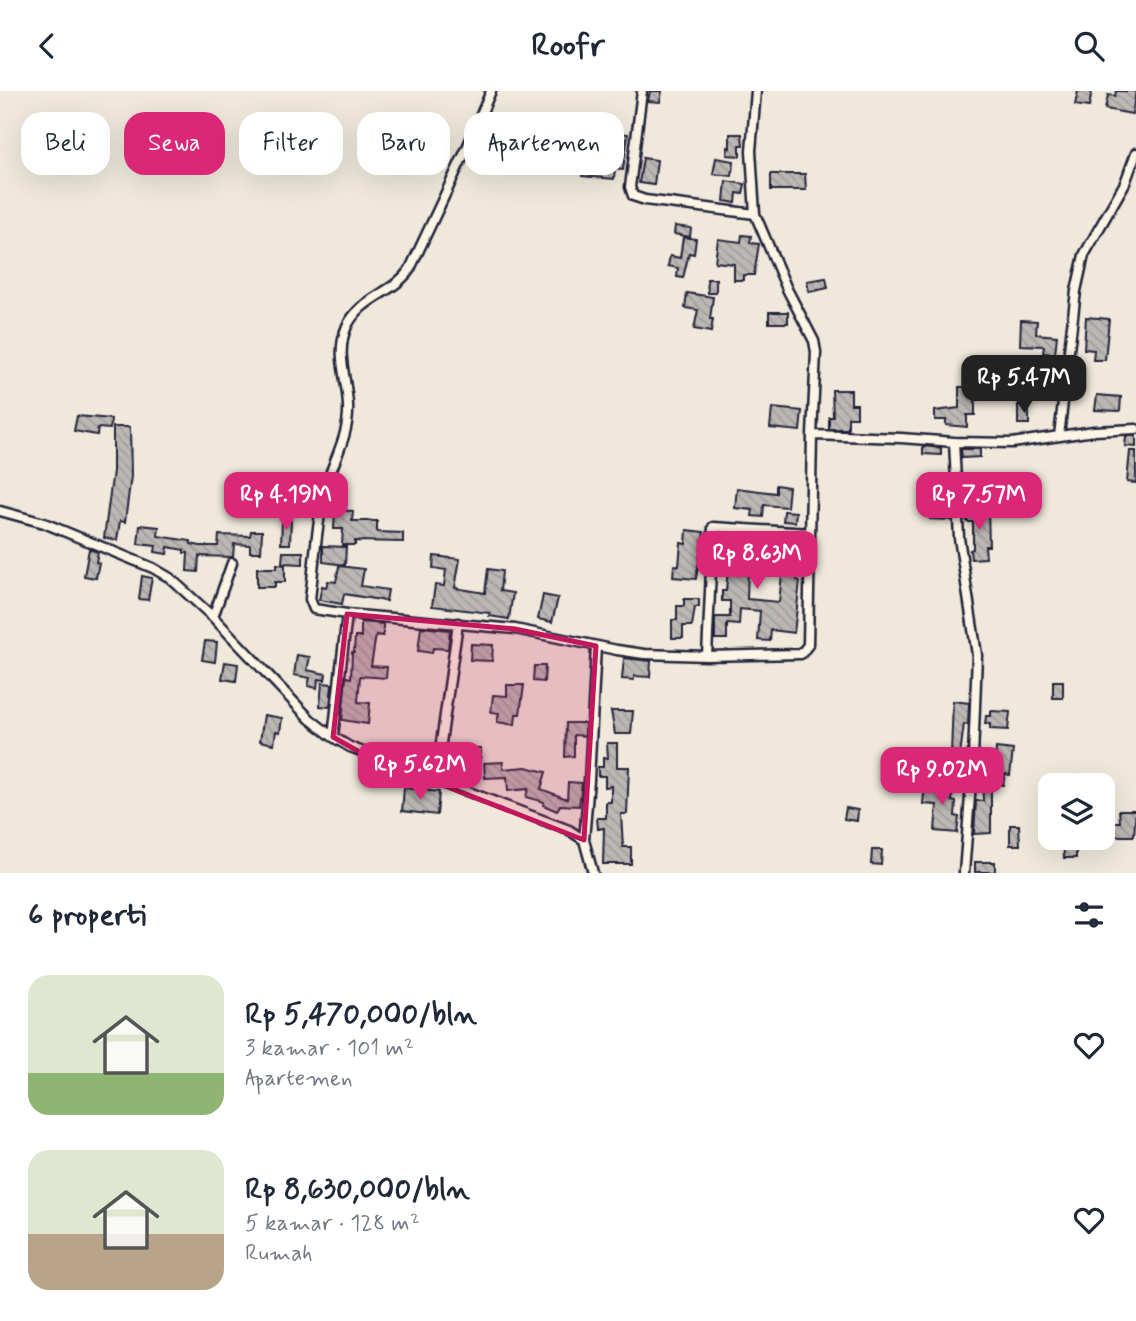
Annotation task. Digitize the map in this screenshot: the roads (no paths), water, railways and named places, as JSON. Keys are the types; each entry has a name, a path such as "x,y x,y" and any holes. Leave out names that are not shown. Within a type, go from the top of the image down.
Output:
{"street":[{"path":"491,91 410,269 398,282 364,303 349,323 342,341 341,365 349,404 347,428 323,495 311,605 320,612 458,623 549,635 644,654 795,655 805,651 808,645 816,352 814,341 782,278 755,214 751,151 756,91"},
{"path":"642,91 630,187 633,196 645,200 755,214"},
{"path":"1059,436 1076,291 1084,255 1125,183 1136,153"},
{"path":"812,435 1012,443 1094,431 1136,429"},
{"path":"954,442 957,519 977,655 973,758 964,873"},
{"path":"0,510 44,523 153,568 170,578 213,617 303,712 332,737 363,754 436,778 551,823 583,840"},
{"path":"707,656 713,527 810,533"},
{"path":"213,617 232,563"},
{"path":"332,737 347,614"},
{"path":"436,778 458,623"},
{"path":"593,873 583,840 596,646"}]}
